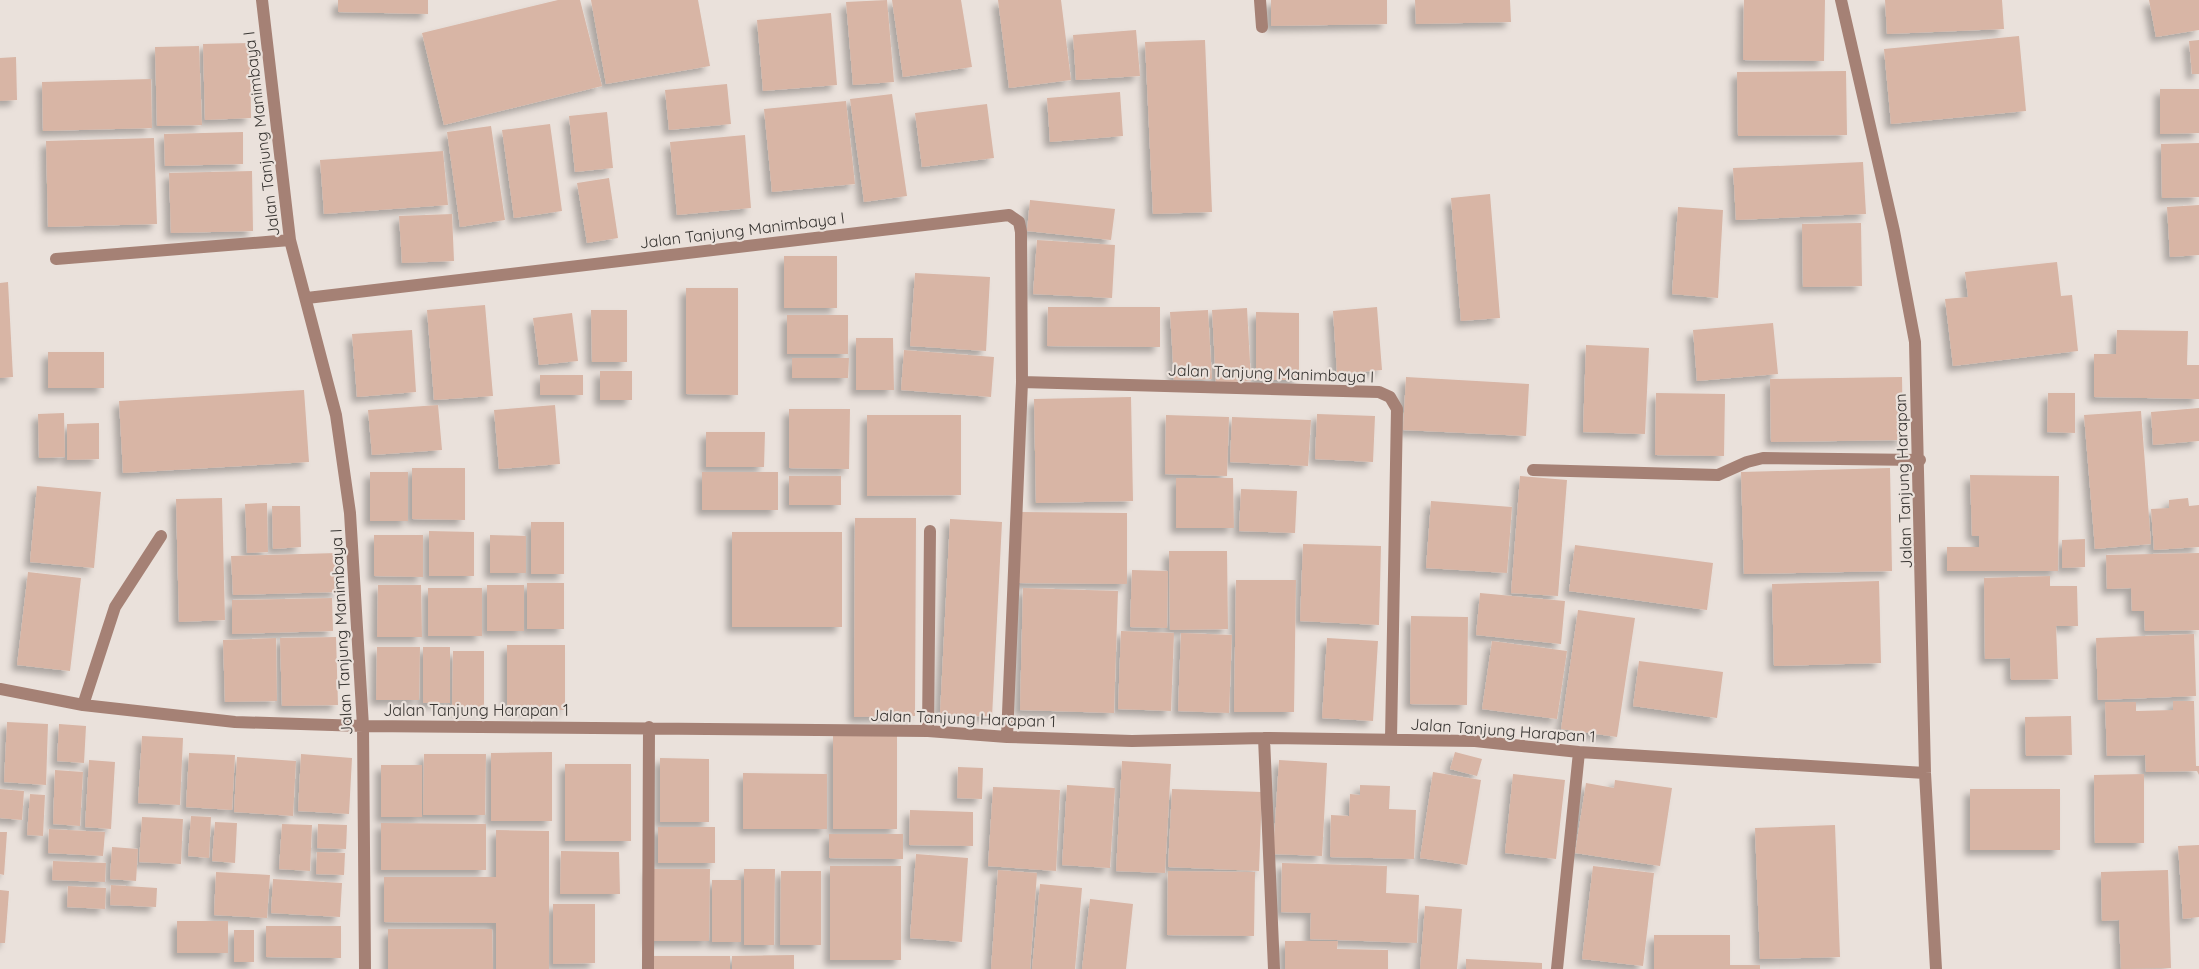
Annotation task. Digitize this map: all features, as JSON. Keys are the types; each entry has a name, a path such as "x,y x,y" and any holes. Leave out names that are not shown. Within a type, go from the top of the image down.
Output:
{"street":[{"name":"Jalan Tanjung Manimbaya I","path":"262,0 290,240 336,415 350,513 363,726 365,969"},
{"path":"1260,0 1262,27"},
{"name":"Jalan Tanjung Harapan","path":"1841,0 1894,231 1915,342 1920,460 1925,773 1935,969"},
{"name":"Jalan Tanjung Manimbaya I","path":"307,298 1009,215 1019,222 1021,232 1022,382 1007,737"},
{"path":"56,259 290,240"},
{"name":"Jalan Tanjung Manimbaya I","path":"1022,382 1379,392 1390,396 1397,409 1391,740"},
{"path":"1533,470 1718,475 1747,462 1763,458 1920,460"},
{"path":"928,731 930,531"},
{"path":"83,705 115,607 161,536"},
{"name":"Jalan Tanjung Harapan 1","path":"0,688 83,705 235,722 363,726 928,731 1007,737 1132,741 1264,738 1475,741 1580,752 1925,773"},
{"path":"648,969 649,727"},
{"path":"1264,738 1274,969"},
{"path":"1557,969 1580,752"}],"building":[{"path":"338,0 428,0 428,14 338,12"},
{"path":"558,0 580,0 602,86 444,125 422,33"},
{"path":"591,0 698,0 710,66 606,84"},
{"path":"887,0 894,82 853,85 846,2"},
{"path":"892,0 961,0 972,67 903,77"},
{"path":"998,0 1061,0 1071,80 1009,88"},
{"path":"1271,0 1387,0 1387,24 1271,26"},
{"path":"1415,0 1510,0 1511,22 1416,24"},
{"path":"1744,0 1825,0 1824,61 1743,60"},
{"path":"1885,0 2002,0 2004,29 1887,34"},
{"path":"2149,0 2199,0 2199,30 2156,37"},
{"path":"831,13 837,85 763,91 757,20"},
{"path":"1136,30 1140,76 1076,80 1073,35"},
{"path":"2019,36 2026,111 1891,124 1884,49"},
{"path":"1205,40 1212,212 1153,214 1145,42"},
{"path":"2199,40 2199,74 2192,74 2189,41"},
{"path":"250,43 251,118 205,120 203,44"},
{"path":"199,46 202,125 157,126 155,47"},
{"path":"16,57 17,100 0,101 0,58"},
{"path":"1846,71 1847,135 1738,136 1737,72"},
{"path":"151,79 152,128 43,131 42,82"},
{"path":"727,84 731,124 669,130 665,90"},
{"path":"2160,89 2199,89 2199,133 2160,134"},
{"path":"1120,92 1123,136 1050,142 1047,98"},
{"path":"892,94 907,196 864,202 850,99"},
{"path":"846,101 855,184 772,192 764,109"},
{"path":"987,104 994,158 922,167 915,113"},
{"path":"607,112 613,168 575,172 569,116"},
{"path":"550,124 562,211 514,218 502,130"},
{"path":"491,126 505,220 460,227 447,132"},
{"path":"243,132 243,164 165,166 164,134"},
{"path":"745,135 751,208 677,215 670,142"},
{"path":"154,138 157,224 48,227 46,141"},
{"path":"2199,143 2199,197 2162,198 2161,144"},
{"path":"443,151 448,205 324,214 320,160"},
{"path":"1863,162 1866,214 1736,220 1733,168"},
{"path":"252,171 253,231 171,233 169,173"},
{"path":"609,178 618,238 587,243 577,183"},
{"path":"1490,194 1500,318 1461,321 1451,198"},
{"path":"1030,200 1115,209 1111,240 1027,231"},
{"path":"2199,205 2199,255 2170,257 2167,207"},
{"path":"1678,207 1723,210 1718,298 1672,294"},
{"path":"452,214 454,261 402,263 399,216"},
{"path":"1861,223 1862,286 1803,287 1802,224"},
{"path":"1037,240 1115,245 1112,298 1033,294"},
{"path":"784,256 837,256 837,308 784,308"},
{"path":"2057,262 2061,296 2072,295 2078,351 1953,366 1945,299 1968,297 1965,272"},
{"path":"915,273 990,277 986,351 910,346"},
{"path":"8,282 13,377 0,378 0,283"},
{"path":"686,288 738,288 738,395 686,394"},
{"path":"485,305 493,396 434,400 427,310"},
{"path":"1048,307 1160,307 1160,347 1047,346"},
{"path":"1377,307 1382,370 1337,374 1333,311"},
{"path":"1247,308 1251,381 1216,383 1212,310"},
{"path":"591,310 627,310 627,362 592,362"},
{"path":"1208,310 1212,379 1174,380 1170,312"},
{"path":"1256,312 1299,313 1299,380 1256,380"},
{"path":"572,313 578,361 539,365 533,318"},
{"path":"787,315 848,315 848,354 787,354"},
{"path":"1773,323 1778,374 1697,381 1693,330"},
{"path":"412,330 416,392 357,397 352,334"},
{"path":"2117,330 2188,331 2187,365 2199,365 2199,399 2094,397 2094,354 2116,354"},
{"path":"856,338 893,338 894,390 856,390"},
{"path":"1586,345 1649,348 1645,434 1583,432"},
{"path":"904,350 994,357 991,397 901,390"},
{"path":"48,352 104,352 104,388 48,388"},
{"path":"792,358 849,358 848,378 792,378"},
{"path":"600,371 632,371 632,400 600,400"},
{"path":"540,375 583,375 583,395 540,395"},
{"path":"1406,377 1529,384 1526,436 1403,430"},
{"path":"1902,377 1903,440 1771,442 1770,379"},
{"path":"304,390 309,462 123,473 119,401"},
{"path":"1656,393 1725,394 1724,456 1655,455"},
{"path":"2048,393 2075,393 2075,433 2047,432"},
{"path":"1131,397 1133,501 1036,503 1034,399"},
{"path":"438,405 442,450 372,455 368,410"},
{"path":"555,405 560,464 499,469 494,410"},
{"path":"2199,408 2199,441 2153,445 2151,412"},
{"path":"789,409 850,409 849,469 789,468"},
{"path":"2141,411 2151,544 2095,549 2084,415"},
{"path":"64,413 65,457 39,458 38,414"},
{"path":"1317,414 1375,416 1373,462 1315,459"},
{"path":"867,415 961,415 961,495 867,496"},
{"path":"1166,415 1229,417 1227,476 1165,474"},
{"path":"1232,417 1311,420 1308,466 1230,462"},
{"path":"99,423 99,459 67,460 67,424"},
{"path":"706,432 765,432 764,467 706,467"},
{"path":"412,468 465,468 465,520 412,519"},
{"path":"1890,468 1892,571 1744,574 1741,472"},
{"path":"370,472 408,472 408,521 370,521"},
{"path":"702,472 778,472 778,510 702,510"},
{"path":"1970,475 2059,476 2058,571 1947,571 1947,547 1979,547 1979,536 1972,536"},
{"path":"789,476 841,476 841,505 789,505"},
{"path":"1520,476 1567,480 1558,596 1511,593"},
{"path":"1176,478 1233,478 1234,528 1176,528"},
{"path":"37,486 101,492 94,568 30,562"},
{"path":"1241,489 1297,491 1295,533 1239,531"},
{"path":"222,498 225,620 179,622 176,499"},
{"path":"2188,498 2189,506 2199,505 2199,547 2154,550 2151,509 2169,508 2169,500"},
{"path":"1431,501 1512,507 1507,573 1426,568"},
{"path":"267,503 268,552 247,553 245,504"},
{"path":"272,506 300,506 301,547 273,549"},
{"path":"1020,512 1127,513 1127,584 1019,583"},
{"path":"855,518 916,518 915,716 854,717"},
{"path":"950,519 1002,522 992,717 940,714"},
{"path":"531,522 564,522 564,574 531,574"},
{"path":"429,531 474,532 474,576 429,576"},
{"path":"732,532 842,532 842,627 732,627"},
{"path":"374,535 423,535 423,577 374,576"},
{"path":"490,535 526,536 526,573 490,573"},
{"path":"2085,539 2085,567 2062,568 2062,540"},
{"path":"1303,544 1381,546 1379,625 1300,621"},
{"path":"1575,545 1713,563 1707,610 1569,591"},
{"path":"1169,551 1227,551 1228,629 1170,630"},
{"path":"337,553 338,592 233,595 231,556"},
{"path":"2199,553 2199,630 2145,631 2144,611 2132,611 2131,588 2107,589 2106,555"},
{"path":"1132,570 1168,571 1167,628 1130,627"},
{"path":"28,572 81,578 70,671 17,665"},
{"path":"2050,576 2050,586 2077,586 2078,626 2056,626 2058,679 2011,680 2010,658 1985,659 1984,578"},
{"path":"1236,580 1296,580 1294,712 1234,712"},
{"path":"1879,581 1881,663 1774,666 1772,584"},
{"path":"527,583 564,583 564,629 527,629"},
{"path":"378,585 421,585 422,637 377,637"},
{"path":"487,585 524,585 524,631 487,631"},
{"path":"428,588 482,588 482,636 428,636"},
{"path":"1023,588 1118,591 1114,713 1020,710"},
{"path":"1480,593 1565,601 1561,644 1476,635"},
{"path":"332,598 333,631 232,634 232,600"},
{"path":"1578,610 1635,618 1617,737 1561,729"},
{"path":"1411,616 1468,617 1467,705 1410,704"},
{"path":"1121,631 1174,633 1171,711 1118,709"},
{"path":"1181,633 1232,635 1229,713 1178,711"},
{"path":"2194,634 2196,696 2098,700 2096,638"},
{"path":"336,637 338,705 282,706 280,638"},
{"path":"276,638 277,701 225,702 223,640"},
{"path":"1327,638 1378,641 1373,721 1322,718"},
{"path":"1492,641 1567,651 1557,719 1482,709"},
{"path":"507,645 565,645 565,710 507,710"},
{"path":"377,647 420,647 419,700 376,700"},
{"path":"423,647 450,647 450,703 423,703"},
{"path":"453,651 484,651 484,710 452,710"},
{"path":"1639,661 1723,672 1717,718 1633,706"},
{"path":"2173,701 2194,701 2196,766 2199,766 2199,775 2197,771 2146,772 2145,755 2107,756 2105,702 2136,702 2136,711 2173,710"},
{"path":"2071,716 2072,755 2026,756 2025,717"},
{"path":"7,722 48,724 46,785 4,782"},
{"path":"59,724 86,726 84,763 57,761"},
{"path":"897,735 897,829 833,829 833,736"},
{"path":"142,736 183,738 180,805 138,803"},
{"path":"552,752 552,821 491,821 491,753"},
{"path":"1455,752 1482,759 1477,776 1450,769"},
{"path":"189,753 235,755 232,810 186,807"},
{"path":"301,754 352,758 349,814 298,811"},
{"path":"424,754 486,754 485,815 423,815"},
{"path":"237,757 296,761 293,816 234,812"},
{"path":"660,758 709,759 709,822 660,822"},
{"path":"89,760 115,762 111,829 85,827"},
{"path":"1279,760 1327,763 1322,856 1273,854"},
{"path":"1122,761 1171,764 1165,873 1116,871"},
{"path":"565,764 631,764 631,841 565,841"},
{"path":"381,765 422,765 422,817 381,817"},
{"path":"958,767 983,768 982,799 957,798"},
{"path":"55,770 83,772 80,826 53,824"},
{"path":"1433,772 1481,780 1467,865 1420,858"},
{"path":"743,773 827,774 827,829 743,829"},
{"path":"1513,774 1565,780 1556,859 1505,853"},
{"path":"2144,774 2144,843 2095,843 2094,775"},
{"path":"1615,780 1672,788 1660,866 1575,853 1586,783 1614,788"},
{"path":"1067,785 1115,788 1110,868 1062,865"},
{"path":"1360,785 1390,786 1389,809 1416,810 1414,859 1330,857 1331,815 1349,816 1350,794 1360,795"},
{"path":"993,787 1060,790 1056,871 988,866"},
{"path":"0,789 24,791 22,820 0,818"},
{"path":"1172,789 1262,792 1259,871 1168,867"},
{"path":"1970,789 2060,789 2060,850 1970,850"},
{"path":"30,794 45,795 43,836 27,835"},
{"path":"910,810 973,812 973,846 909,845"},
{"path":"191,816 211,817 209,858 188,856"},
{"path":"142,817 183,819 181,864 139,862"},
{"path":"215,822 237,823 235,863 212,861"},
{"path":"381,823 486,824 486,870 381,870"},
{"path":"282,824 312,825 310,871 279,869"},
{"path":"318,824 347,825 346,849 317,848"},
{"path":"1835,825 1840,957 1760,959 1755,828"},
{"path":"658,827 715,827 715,863 658,863"},
{"path":"49,829 105,832 103,856 48,853"},
{"path":"496,830 549,831 549,969 496,969 496,923 384,922 384,877 496,877"},
{"path":"0,832 7,832 4,875 0,874"},
{"path":"829,834 903,834 903,859 829,858"},
{"path":"2199,845 2199,917 2183,919 2178,846"},
{"path":"112,847 138,849 136,881 110,879"},
{"path":"561,851 619,852 620,894 560,894"},
{"path":"317,852 345,853 344,875 316,874"},
{"path":"916,854 968,858 962,942 910,938"},
{"path":"53,861 106,863 105,882 52,880"},
{"path":"1282,863 1387,866 1386,893 1419,895 1417,943 1310,939 1311,913 1281,912"},
{"path":"830,866 901,866 901,960 830,960"},
{"path":"1593,866 1654,873 1643,966 1582,959"},
{"path":"650,869 710,869 709,941 650,941"},
{"path":"744,869 775,869 774,945 744,945"},
{"path":"998,870 1037,873 1030,969 991,969"},
{"path":"2168,870 2171,968 2121,969 2119,920 2102,921 2101,872"},
{"path":"781,871 821,871 821,945 780,945"},
{"path":"1168,871 1255,872 1254,936 1167,935"},
{"path":"216,872 270,875 267,918 214,915"},
{"path":"273,879 342,883 340,917 271,913"},
{"path":"712,880 741,880 741,942 712,942"},
{"path":"1040,884 1082,888 1075,969 1032,969"},
{"path":"111,885 157,888 156,907 110,905"},
{"path":"68,886 106,888 105,909 67,907"},
{"path":"0,890 9,891 5,943 0,943"},
{"path":"1090,899 1133,904 1126,969 1082,969"},
{"path":"553,904 595,904 595,963 553,964"},
{"path":"1425,906 1462,909 1457,969 1420,969"},
{"path":"177,921 228,921 228,953 177,953"},
{"path":"266,926 341,926 341,958 266,957"},
{"path":"388,929 492,929 493,969 388,969"},
{"path":"234,930 254,930 254,962 234,962"},
{"path":"1654,935 1730,935 1730,965 1760,965 1760,969 1654,969"},
{"path":"1285,941 1338,941 1337,949 1388,950 1388,969 1285,969"},
{"path":"794,955 794,969 732,969 732,956"},
{"path":"652,956 730,956 730,969 652,969"},
{"path":"1466,959 1542,963 1542,969 1466,969"}]}
